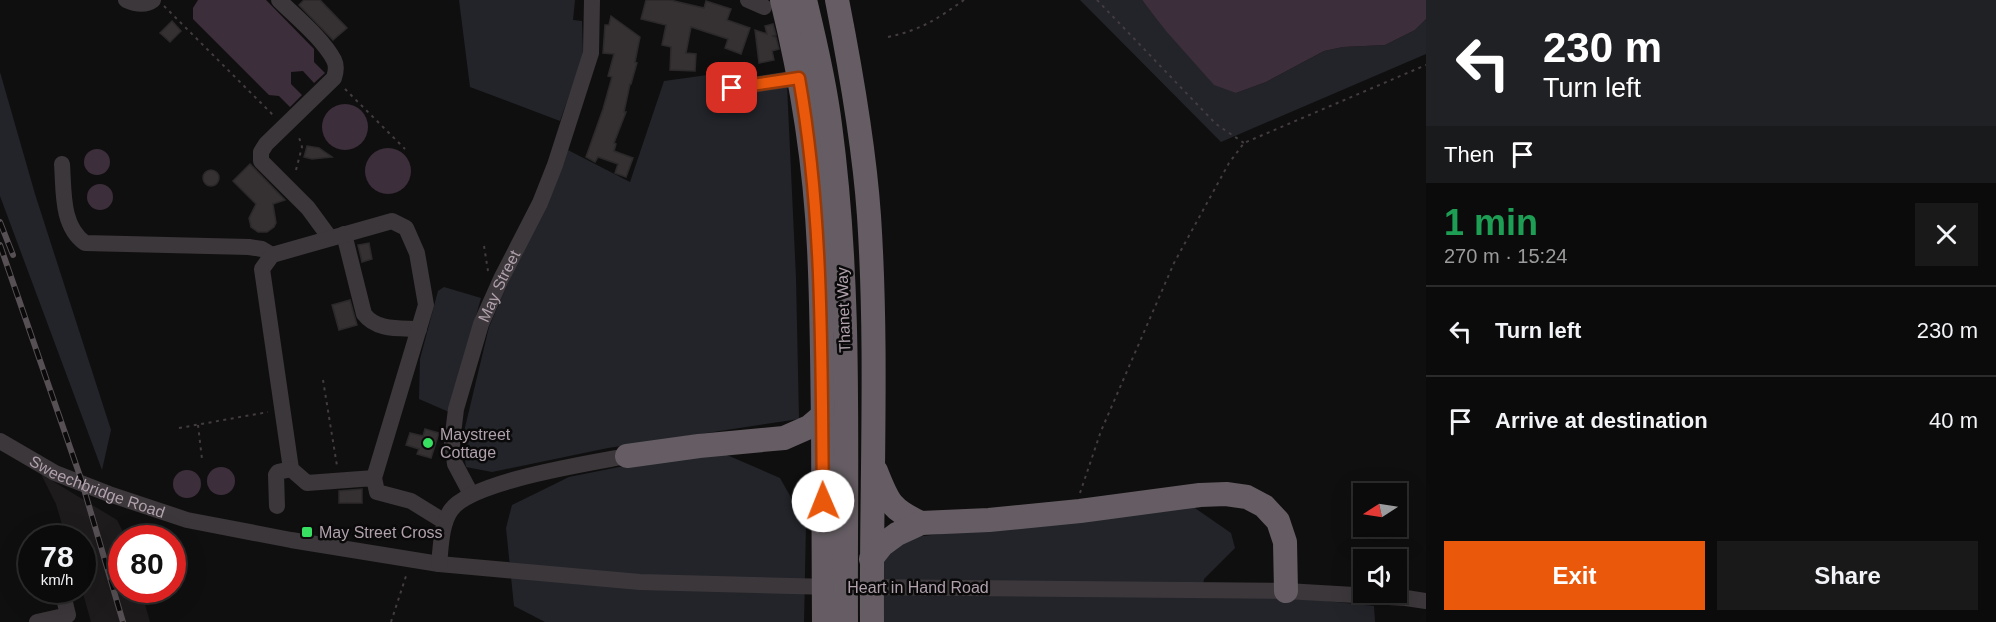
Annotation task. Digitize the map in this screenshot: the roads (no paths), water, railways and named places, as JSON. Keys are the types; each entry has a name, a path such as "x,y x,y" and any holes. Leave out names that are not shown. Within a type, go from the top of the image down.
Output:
{"highway":[{"name":"Thanet Way","path":"805,0 830,124 838,200 846,361 846,622"},
{"name":"Thanet Way","path":"837,0 853,85 869,216 874,400 872,622"},
{"path":"773,3 799,78 812,166 819,246 824,622"},
{"path":"627,456 784,438 809,427 822,415"},
{"path":"784,438 811,450 823,463"},
{"path":"873,463 892,506 901,514 921,523"},
{"path":"871,559 882,545 897,534 921,523 989,520 1200,495 1226,494 1247,497 1264,506 1278,521 1285,542 1286,591"}],"street":[{"path":"126,0 137,4 149,3 153,0"},
{"path":"279,0 330,54 335,61 336,69 334,78 261,152 261,161 337,236 364,314 370,322 386,328 419,329"},
{"name":"May Street","path":"471,494 455,464 452,442 456,409 480,324 540,203 555,165 591,53 592,0"},
{"path":"748,0 773,3"},
{"path":"732,88 799,78"},
{"path":"62,165 66,213 76,236 85,243 249,247 262,249 272,255"},
{"path":"374,478 307,483 291,469 262,269 272,255 392,221 406,228 417,253 426,305 374,478 377,492 411,501 445,522"},
{"name":"Sweechbridge Road","path":"0,441 55,472 109,494 187,520 291,540 411,559"},
{"path":"439,564 445,522 459,501 471,494 525,478 627,456"},
{"path":"277,506 276,475 278,472 291,469"},
{"name":"Heart in Hand Road","path":"411,559 439,564 640,582 790,586 1286,591 1426,601"},
{"path":"38,622 68,615 65,603"}],"railway":[{"path":"0,222 13,255"},
{"path":"0,245 81,479 123,622"}],"place":[{"name":"Maystreet Cottage","path":"428,443"},
{"name":"May Street Cross","path":"307,532"}]}
